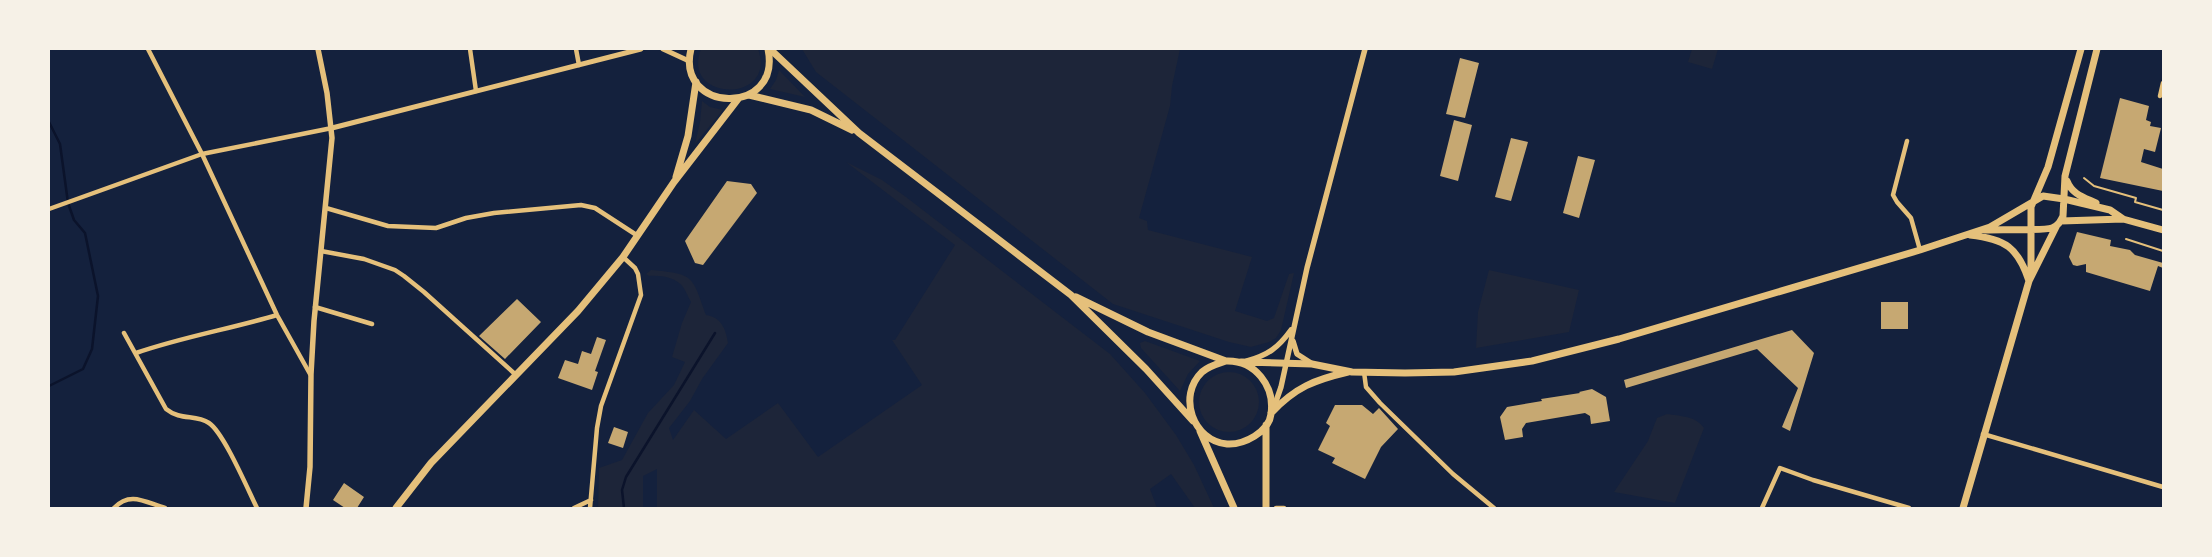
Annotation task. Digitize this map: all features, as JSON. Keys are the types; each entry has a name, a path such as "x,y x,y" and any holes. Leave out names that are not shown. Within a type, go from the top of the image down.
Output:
{"main road":[{"path":"306,508 310,467 310,374 332,128 318,49"},
{"path":"691,49 689,61 696,82 704,91 714,97 726,100 738,99 749,95 765,79 769,68 769,49"},
{"path":"769,49 859,133 1071,295 1146,369 1200,431 1234,508"},
{"path":"1200,431 1213,440 1227,444 1242,443 1256,436 1266,425 1286,363 1292,329 1365,49"},
{"path":"1963,508 2031,274 2030,213 2048,167 2081,49"},
{"path":"2031,274 2059,223 2063,211 2065,176 2097,49"},
{"path":"674,182 688,136 696,82"},
{"path":"749,95 811,110 859,133"},
{"path":"396,508 431,463 578,311 623,257 674,182 738,99"},
{"path":"2065,176 2070,189 2075,194 2110,210 2123,219"},
{"path":"1071,295 1148,332 1226,361 1312,364 1352,372 1454,372 1559,355 1920,250 1981,230 2043,196 2110,210"},
{"path":"2054,198 2061,205 2063,211"},
{"path":"1981,230 2031,225 2047,229 2059,223 2123,219 2163,230"},
{"path":"1966,235 1991,238 2007,245 2017,255 2029,282"},
{"path":"1240,362 1271,352 1281,344 1292,329"},
{"path":"1292,329 1295,349 1300,358 1312,364"},
{"path":"1193,421 1190,396 1194,383 1202,372 1213,365 1226,361"},
{"path":"1240,362 1261,375 1269,393 1271,413"},
{"path":"1271,413 1284,400 1306,385 1352,372"},
{"path":"1266,425 1266,508"}],"street":[{"path":"148,49 202,154 277,315 310,374"},
{"path":"470,49 476,91"},
{"path":"576,49 579,65"},
{"path":"49,209 202,154 332,128 579,65 629,50 641,49"},
{"path":"663,49 689,61"},
{"path":"2160,96 2163,83"},
{"path":"1907,141 1893,195 1911,218 1920,250"},
{"path":"326,208 388,226 436,228 466,218 494,213 581,205 595,208 638,236"},
{"path":"321,251 352,256 395,270 424,292 516,375"},
{"path":"590,508 597,428 601,406 641,295 638,274 635,268 623,257"},
{"path":"315,307 372,324"},
{"path":"136,353 184,338 247,324 277,315"},
{"path":"124,333 166,408 176,416 202,420 213,426 257,508"},
{"path":"1364,372 1366,387 1380,403 1453,474 1494,508"},
{"path":"1983,434 2163,487"},
{"path":"1762,508 1780,468 1813,480 1909,508"},
{"path":"114,508 120,501 130,498 165,508"},
{"path":"574,508 591,500"},
{"path":"1276,508 1284,508"}],"path":[{"path":"2084,178 2094,186 2136,198 2135,202 2163,210"},
{"path":"2126,239 2163,251"}],"shaded area":[{"path":"701,49 758,49 760,67 755,80 743,87 729,90 715,87 704,79 698,66"},
{"path":"802,49 1180,49 1170,106 1139,218 1147,221 1148,230 1252,257 1235,311 1267,321 1274,318 1289,274 1294,273 1281,330 1276,338 1269,342 1251,347 1229,342 1113,304 816,72"},
{"path":"1692,49 1718,49 1712,69 1688,62"},
{"path":"779,70 805,97 770,89 776,80"},
{"path":"702,101 710,107 723,110 695,144 700,122"},
{"path":"846,162 882,180 906,197 1110,354 1145,393 1176,435 1194,465 1214,508 1195,508 1171,474 1150,489 1157,508 657,508 657,469 643,476 643,508 598,508 599,468 622,460 648,413 674,385 685,362 672,357 682,323 691,302 680,284 668,277 649,276 646,274 651,270 676,273 690,279 698,292 706,315 715,318 722,324 728,343 702,379 690,401 669,428 673,440 694,410 726,439 778,403 818,457 922,385 892,340 895,340 955,245"},
{"path":"1489,270 1579,290 1569,332 1476,348 1478,312"},
{"path":"1145,341 1200,361 1188,374 1180,391 1141,348 1140,343"},
{"path":"1223,372 1235,372 1246,377 1254,385 1259,396 1257,414 1246,427 1235,432 1223,432 1212,427 1204,419 1199,408 1199,396 1204,385 1212,377"},
{"path":"1667,414 1692,419 1704,428 1675,503 1614,492 1648,441 1657,418"}],"building":[{"path":"1460,58 1479,63 1465,118 1446,114"},
{"path":"2120,98 2149,106 2146,120 2151,122 2150,126 2161,128 2155,152 2144,149 2141,162 2163,169 2163,191 2100,178"},
{"path":"1454,120 1472,125 1458,181 1440,176"},
{"path":"1511,138 1528,142 1511,201 1495,197"},
{"path":"1578,156 1595,160 1579,218 1563,213"},
{"path":"727,181 751,184 757,193 703,265 695,263 685,241"},
{"path":"2077,232 2111,240 2110,246 2130,250 2135,255 2163,263 2163,268 2158,266 2150,291 2086,272 2086,264 2073,265 2069,257"},
{"path":"517,299 541,322 505,359 479,336"},
{"path":"1881,302 1908,302 1908,329 1881,329"},
{"path":"1792,330 1814,353 1790,431 1782,427 1798,388 1757,349 1626,388 1624,380"},
{"path":"597,337 606,340 595,371 598,372 592,390 558,378 565,360 578,364 582,351 591,354"},
{"path":"1592,389 1606,397 1610,421 1591,424 1590,416 1585,413 1526,423 1522,429 1523,437 1505,440 1500,417 1507,407"},
{"path":"1335,405 1362,405 1373,414 1379,408 1398,429 1381,447 1365,479 1332,463 1335,458 1318,450 1330,426 1326,423"},
{"path":"614,427 628,432 623,448 608,443"},
{"path":"344,483 364,497 357,508 345,508 333,500"}],"waterway":[{"path":"49,122 60,144 68,203 74,220 85,233 98,296 92,349 83,369 49,386"},
{"path":"624,508 622,490 626,477 715,333"}]}
